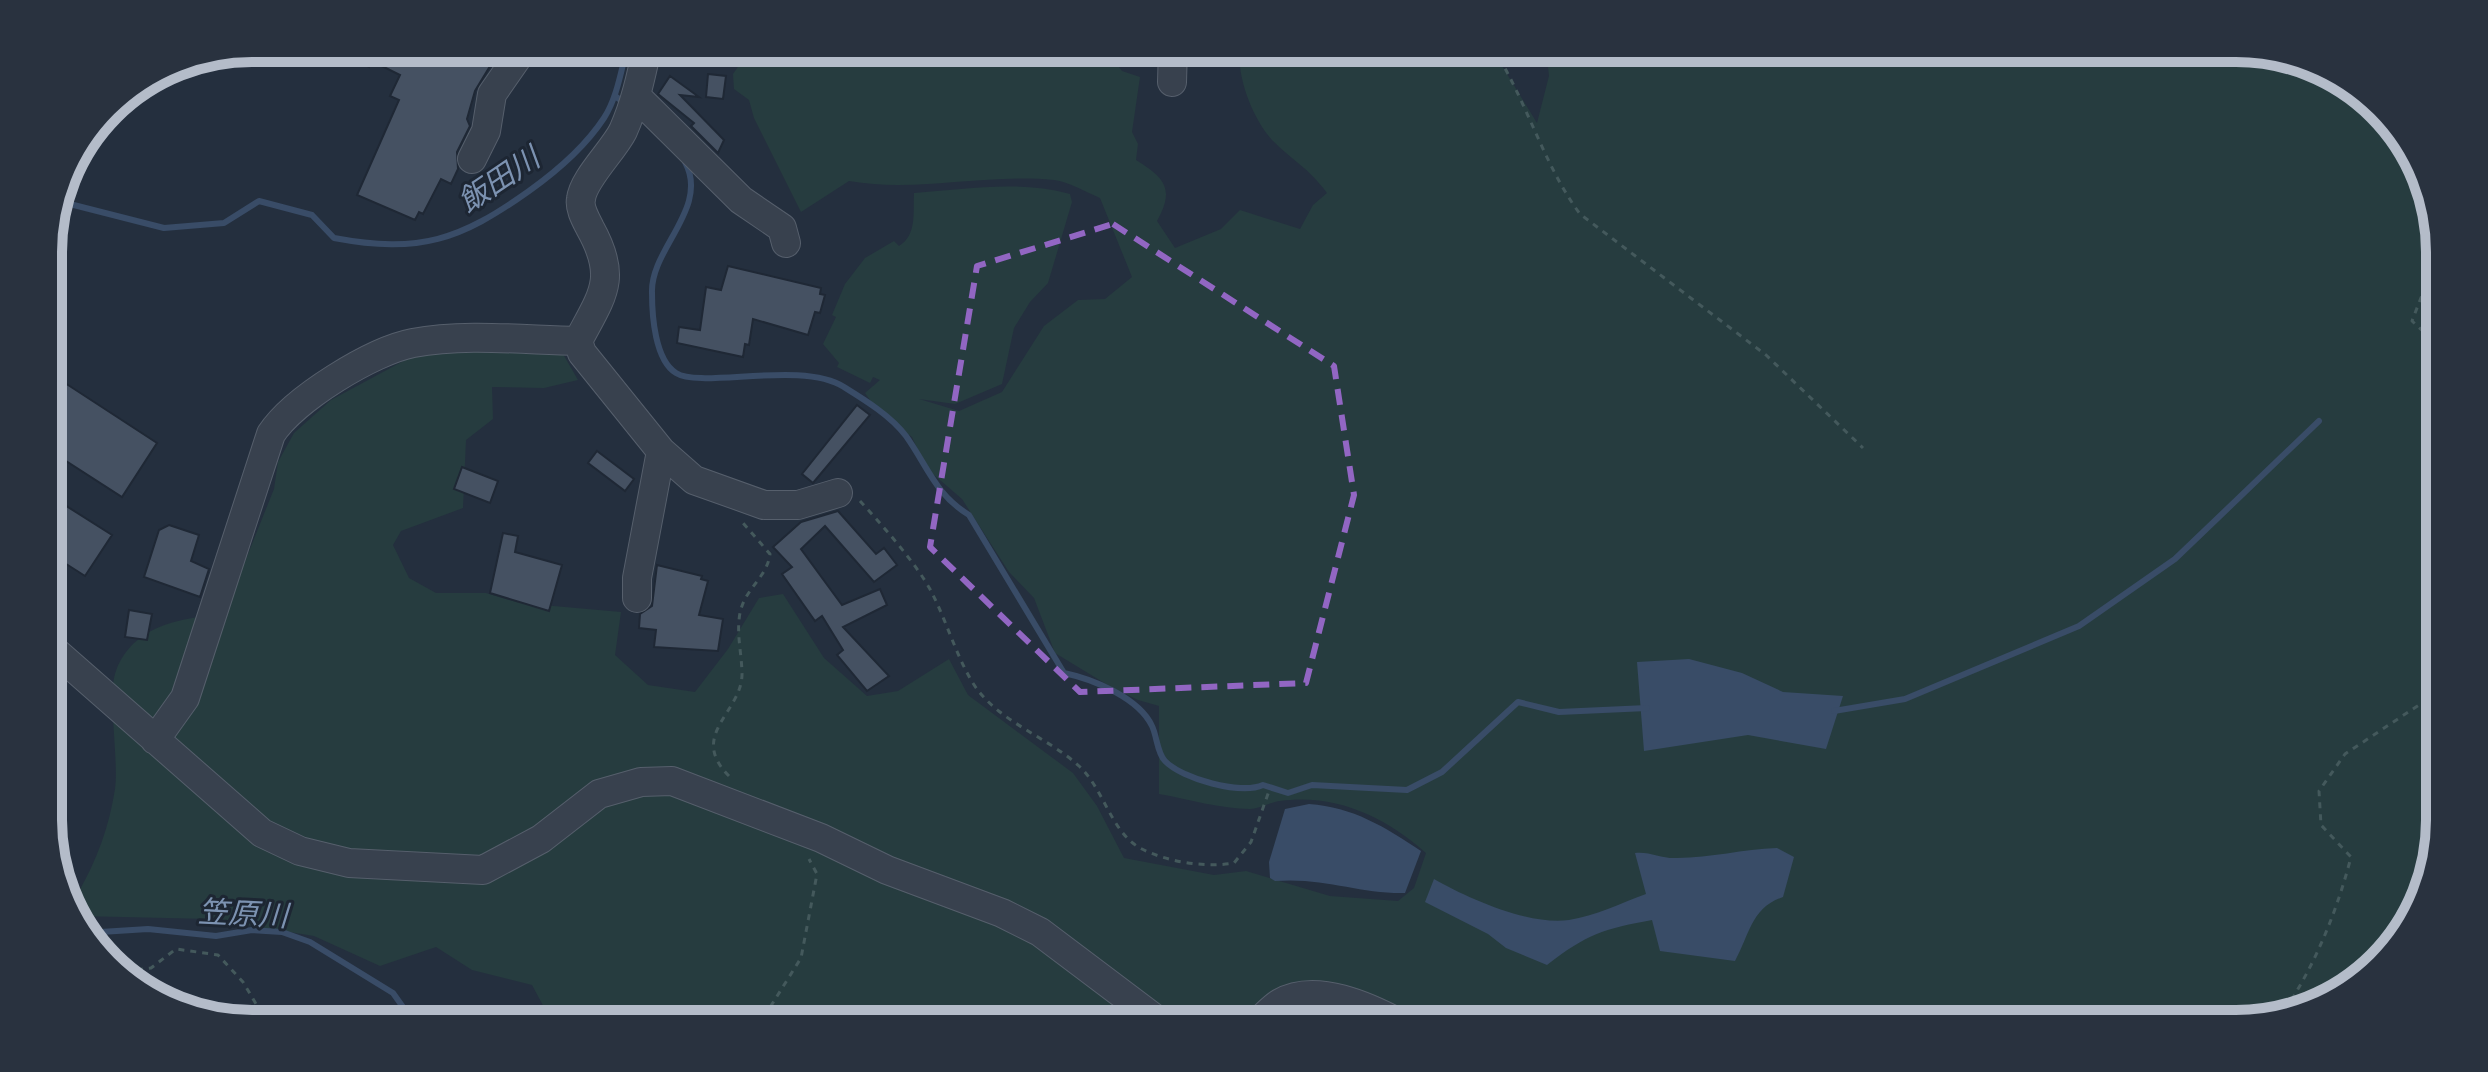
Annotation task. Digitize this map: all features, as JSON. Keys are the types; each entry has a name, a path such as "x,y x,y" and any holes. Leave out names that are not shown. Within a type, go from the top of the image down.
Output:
{"street":[{"path":"472,159 486,131 492,94 514,62"},
{"path":"644,62 637,97 622,133 589,180 580,200 584,216 606,259 608,278 578,341 589,366 661,451 694,480 764,505 798,505 838,493"},
{"path":"1172,82 1173,62"},
{"path":"637,97 732,192 782,228 786,243"},
{"path":"155,740 185,698 271,434 282,418 348,372 412,343 578,341"},
{"path":"637,598 637,578 661,451"},
{"path":"62,658 262,833 300,851 349,863 483,870 541,839 599,794 641,782 672,781 821,838 887,870 1002,913 1040,932 1143,1010"},
{"path":"1273,1010 1282,1002 1325,995 1376,1010"}],"path":[{"path":"1502,62 1562,189 1580,214 1766,355 1863,448"},
{"path":"2426,285 2412,321 2426,334"},
{"path":"838,493 850,494 861,501 930,589 972,681 992,708 1054,746 1081,768 1101,793 1126,839 1143,849 1211,867 1234,863 1251,842 1269,791"},
{"path":"734,782 724,772 713,749 717,726 740,691 740,613 748,590 768,571 770,554 743,523"},
{"path":"2290,1002 2304,981 2340,902 2351,857 2321,825 2319,791 2345,754 2426,700"},
{"path":"768,1010 806,945 806,924 817,874 806,855"},
{"path":"135,970 151,968 176,949 218,955 243,982 260,1010"}],"highlighted area":[{"path":"1113,224 1334,366 1354,495 1306,683 1080,692 930,547 977,266"}],"green space":[{"path":"741,62 1115,62 1122,71 1140,77 1132,132 1138,144 1136,160 1164,185 1165,200 1157,221 1175,248 1221,229 1240,210 1300,229 1313,205 1327,193 1273,141 1259,122 1243,84 1240,62 1500,62 1537,123 1549,76 1548,62 2249,62 2309,76 2352,101 2387,136 2412,179 2424,227 2426,820 2422,857 2412,893 2387,936 2352,971 2331,985 2297,1000 2249,1010 545,1010 532,985 472,970 436,947 380,966 314,936 210,919 88,916 76,893 91,868 106,830 115,789 113,695 116,671 134,643 146,634 175,622 224,614 274,489 278,462 294,433 331,400 422,351 559,347 578,380 544,388 492,387 493,419 466,440 463,508 401,531 393,545 409,578 436,593 486,593 520,603 621,612 615,655 648,685 695,692 728,649 759,598 783,594 824,658 867,696 898,691 949,659 968,695 1073,773 1097,806 1124,858 1214,875 1246,871 1330,896 1398,901 1414,888 1426,853 1394,829 1359,810 1340,804 1300,799 1254,809 1239,809 1159,794 1159,706 1138,700 1106,684 1055,653 1034,598 1009,572 962,499 926,468 912,437 879,413 865,393 880,380 873,377 870,383 837,367 839,363 823,344 836,317 832,315 845,284 865,258 894,241 899,246 909,236 913,223 914,193 1012,186 1070,194 1072,202 1048,283 1030,302 1014,328 1002,384 955,404 919,399 959,411 1002,392 1044,326 1078,300 1105,299 1132,277 1100,198 1054,180 1002,179 900,185 849,181 801,212 754,118 749,100 734,89 733,74"}],"water":[{"path":"1689,659 1742,673 1783,692 1843,696 1826,749 1748,735 1644,751 1637,662"},
{"path":"1309,804 1354,814 1381,826 1421,851 1405,893 1310,881 1275,881 1270,878 1269,862 1285,809"},
{"path":"1777,848 1794,857 1783,897 1758,915 1735,961 1660,951 1652,920 1596,934 1547,965 1506,948 1488,934 1425,902 1434,879 1481,902 1518,915 1553,921 1569,920 1646,894 1635,853 1690,858"}],"building":[{"path":"374,62 493,62 475,91 467,119 470,126 457,152 458,169 451,184 441,179 423,214 419,212 415,220 357,195 399,100 390,96 400,75"},
{"path":"708,74 726,76 723,99 706,97"},
{"path":"670,76 699,97 680,95 724,140 718,153 691,126 694,123 658,94"},
{"path":"728,266 821,288 820,294 825,295 820,313 815,312 808,335 753,319 749,345 745,344 743,357 677,343 679,327 700,330 706,287 721,290"},
{"path":"65,383 157,443 122,497 62,458 62,388"},
{"path":"857,405 870,415 813,483 802,474"},
{"path":"597,451 634,479 625,491 588,463"},
{"path":"462,467 498,481 490,503 454,489"},
{"path":"62,503 112,535 85,576 62,561"},
{"path":"838,511 876,554 884,548 897,565 874,582 825,526 801,549 842,605 880,589 887,605 843,627 889,676 867,691 837,655 843,650 822,616 815,621 782,574 792,567 773,547 801,522"},
{"path":"169,525 199,535 191,561 209,569 200,597 144,577 159,530"},
{"path":"503,533 518,536 515,552 562,565 549,611 490,593"},
{"path":"657,565 702,576 701,579 708,581 699,615 723,619 718,651 654,647 656,630 639,628 640,614 652,606"},
{"path":"129,610 152,614 147,640 125,637"}],"waterway":[{"name":"飯田川","path":"68,204 164,228 224,223 259,201 312,215 334,238 391,244 438,239 460,232 504,208 550,175 579,149 608,110 624,62"},
{"path":"615,96 626,104"},
{"path":"685,162 691,179 690,196 660,260 652,293 656,337 669,367 689,377 779,375 826,379 844,387 885,415 906,436 940,489 969,515 1064,673 1114,691 1137,707 1152,726 1162,758 1173,768 1212,784 1241,788 1263,785 1288,793 1312,785 1407,790 1442,772 1518,702 1559,712 1647,708"},
{"path":"1834,711 1905,699 2079,626 2175,559 2319,421"},
{"name":"笠原川","path":"98,932 148,929 216,936 252,930 282,932 310,942 393,993 405,1010"}]}
